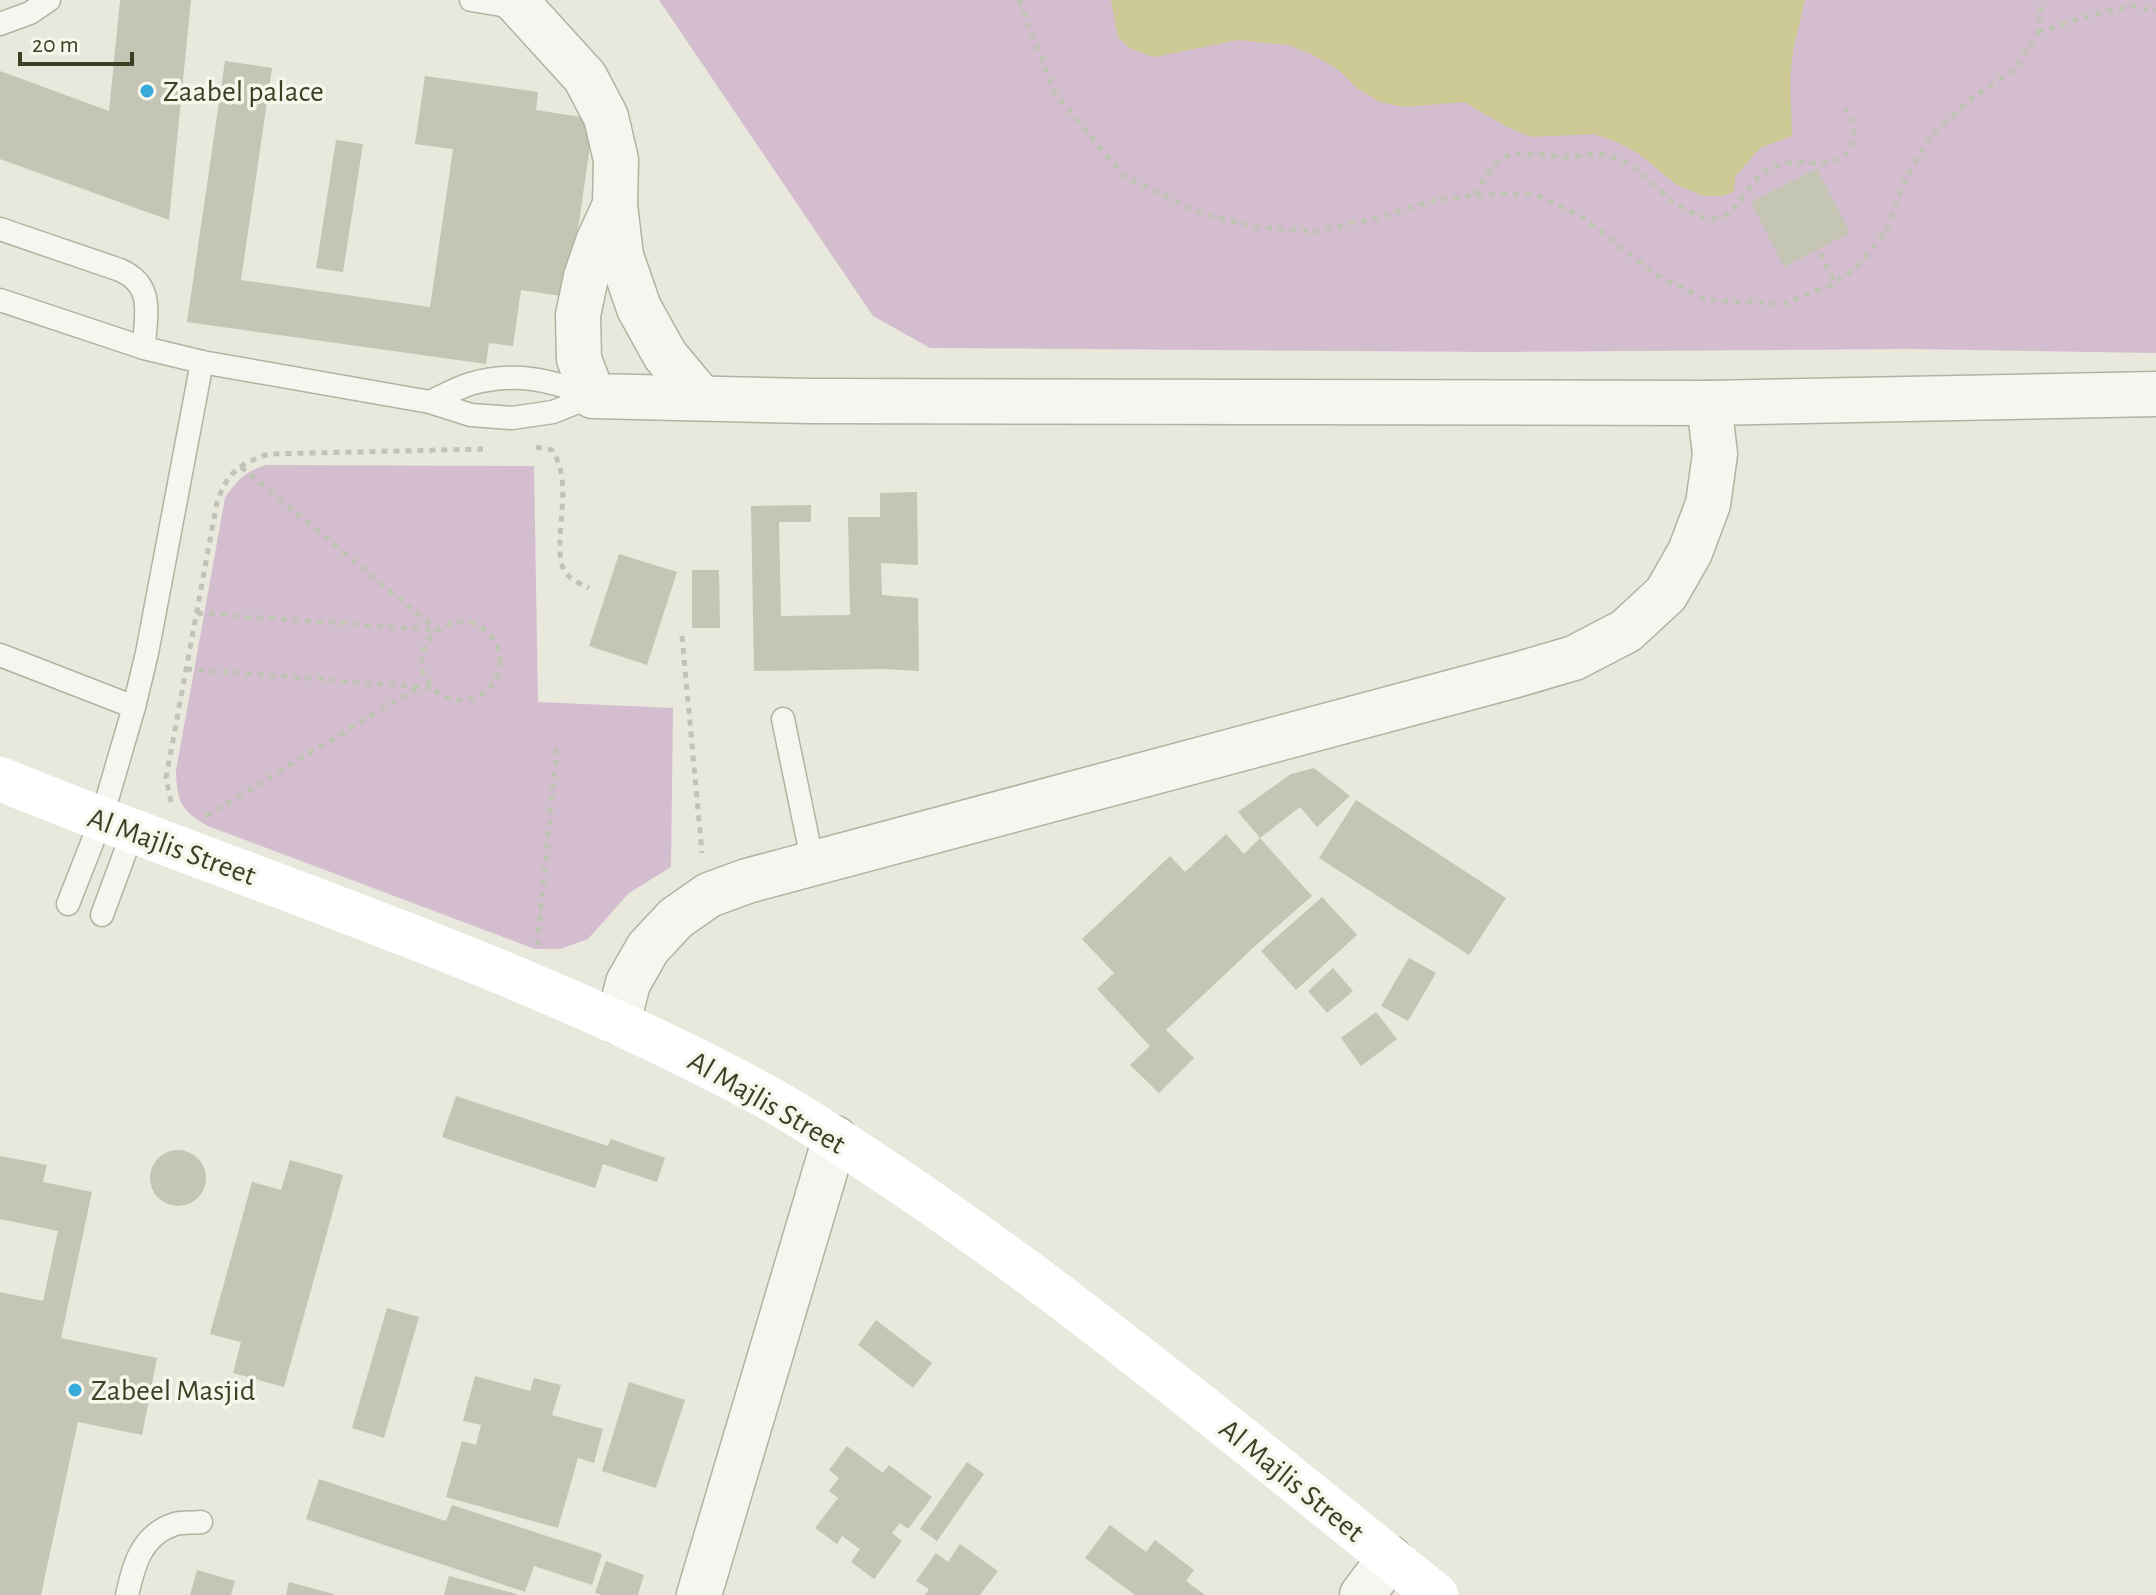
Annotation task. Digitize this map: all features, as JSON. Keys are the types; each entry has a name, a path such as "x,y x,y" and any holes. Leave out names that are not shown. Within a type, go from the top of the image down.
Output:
{"street":[{"path":"518,4 585,77 606,117 616,160 615,205 621,256 639,308 665,355 700,397"},
{"path":"615,205 586,277 578,315 579,359 593,396 810,401 1709,403 2156,394"},
{"path":"618,1022 628,983 648,948 676,918 709,895 747,881 1516,675 1574,658 1626,631 1666,594 1690,552 1708,504 1715,454 1709,403"},
{"name":"Al Majlis Street","path":"0,779 439,947 618,1022 757,1092 835,1138 971,1230 1088,1318 1436,1595"},
{"path":"699,1595 835,1138"},
{"path":"1362,1595 1390,1558"}],"lane":[{"path":"0,24 30,13 49,0"},
{"path":"471,0 518,4"},
{"path":"0,229 120,270 134,278 141,284 146,300 144,348"},
{"path":"0,300 144,348 202,362 430,402 471,415 512,418 553,412 593,396"},
{"path":"102,915 134,707 202,362"},
{"path":"430,402 469,384 511,377 554,382 593,396"},
{"path":"0,655 134,707"},
{"path":"783,719 813,864"},
{"path":"68,904 117,826"},
{"path":"127,1595 137,1556 153,1536 175,1524 201,1522"}],"path":[{"path":"1019,0 1055,93 1124,176 1202,214 1257,227 1315,232 1373,219 1434,200 1498,193 1536,195 1581,216 1656,275 1707,300 1784,304 1835,283 1857,267 1886,231 1907,176 1932,134 1972,98 2015,69 2038,32 2041,0"},
{"path":"2038,32 2132,6 2156,11"},
{"path":"1475,195 1494,165 1506,156 1599,154 1618,158 1630,165 1676,203 1694,213 1708,219 1723,217 1735,209 1753,181 1768,169 1786,163 1833,162 1845,155 1853,145 1854,126 1845,108"},
{"path":"1820,253 1835,283"},
{"path":"528,448 552,450 560,462 563,476 559,554 564,571 575,582 589,588"},
{"path":"174,807 166,778 217,502 232,472 269,454 497,449"},
{"path":"241,467 437,630"},
{"path":"197,613 437,630"},
{"path":"465,622 479,626 491,636 498,649 500,663 497,678 488,690 475,698 460,700 445,697 433,688 425,675 422,659 427,643 437,630 465,622"},
{"path":"682,636 702,854 700,865"},
{"path":"186,669 433,688"},
{"path":"202,819 417,688"},
{"path":"533,986 557,747"}],"shaded area":[{"path":"659,0 2156,0 2156,353 1909,349 1501,352 930,348 873,316"},
{"path":"1111,0 1805,0 1790,77 1792,136 1760,148 1735,177 1734,191 1723,196 1704,196 1677,185 1639,154 1594,134 1532,137 1509,128 1464,102 1403,107 1380,102 1358,89 1337,69 1288,45 1238,40 1154,57 1131,49 1118,37"},
{"path":"266,465 534,466 538,702 673,708 671,867 629,893 588,939 560,949 535,949 208,826 186,810 179,798 176,771 225,498 242,477"}],"building":[{"name":"Zaabel palace","path":"120,0 191,0 169,220 0,159 0,71 109,111"},
{"path":"225,61 272,68 241,280 430,307 453,149 415,144 425,76 538,92 536,110 594,119 568,297 521,290 513,346 489,343 486,364 187,322"},
{"path":"336,140 363,144 343,272 316,268"},
{"path":"1817,168 1850,233 1784,267 1751,202"},
{"path":"917,492 918,565 881,563 882,595 918,598 919,671 754,671 751,506 811,505 811,522 779,522 781,616 850,615 848,517 880,517 880,493"},
{"path":"619,554 677,572 647,665 589,646"},
{"path":"692,570 719,570 720,628 692,628"},
{"path":"1314,768 1350,796 1317,827 1300,807 1260,838 1238,812 1291,774"},
{"path":"1356,800 1506,898 1469,955 1319,858"},
{"path":"1226,834 1244,854 1260,838 1312,896 1166,1030 1194,1058 1159,1093 1130,1065 1150,1046 1097,989 1114,973 1082,939 1170,856 1185,872"},
{"path":"1322,897 1357,935 1296,990 1261,951"},
{"path":"1409,958 1436,973 1408,1021 1381,1006"},
{"path":"1333,968 1353,991 1327,1013 1308,991"},
{"path":"1376,1012 1397,1039 1361,1066 1341,1038"},
{"path":"456,1096 608,1146 611,1139 665,1158 657,1182 603,1164 595,1188 442,1137"},
{"path":"178,1150 198,1158 206,1178 198,1198 178,1206 158,1198 150,1178 158,1158"},
{"name":"Zabeel Masjid","path":"0,1156 47,1165 43,1182 92,1192 61,1338 157,1358 142,1435 78,1422 41,1595 0,1595 0,1292 43,1301 58,1231 0,1219"},
{"path":"290,1160 343,1175 284,1387 233,1373 241,1342 210,1334 252,1182 281,1190"},
{"path":"387,1308 419,1317 384,1438 352,1428"},
{"path":"876,1320 932,1363 913,1388 858,1345"},
{"path":"475,1376 530,1391 534,1378 561,1385 552,1415 603,1429 594,1463 578,1458 558,1528 446,1497 462,1441 476,1445 481,1425 463,1421"},
{"path":"629,1382 685,1400 656,1488 602,1471"},
{"path":"847,1446 883,1473 889,1465 932,1497 908,1529 900,1523 892,1533 902,1541 874,1579 851,1562 860,1549 842,1536 837,1544 815,1528 838,1498 829,1491 839,1478 829,1470"},
{"path":"967,1462 984,1474 937,1541 920,1529"},
{"path":"319,1479 446,1521 452,1505 602,1554 592,1585 534,1566 525,1592 306,1519"},
{"path":"1110,1525 1146,1552 1155,1540 1194,1570 1186,1581 1205,1595 1135,1595 1085,1558"},
{"path":"960,1544 998,1571 980,1595 925,1595 929,1589 916,1581 936,1553 948,1562"},
{"path":"606,1561 644,1575 638,1595 595,1593"},
{"path":"197,1570 235,1581 231,1595 190,1595"},
{"path":"449,1576 517,1594 517,1595 444,1595"},
{"path":"289,1582 334,1594 334,1595 286,1595"}],"place":[{"name":"Zaabel palace","path":"147,91"},
{"name":"Zabeel Masjid","path":"75,1390"}]}
